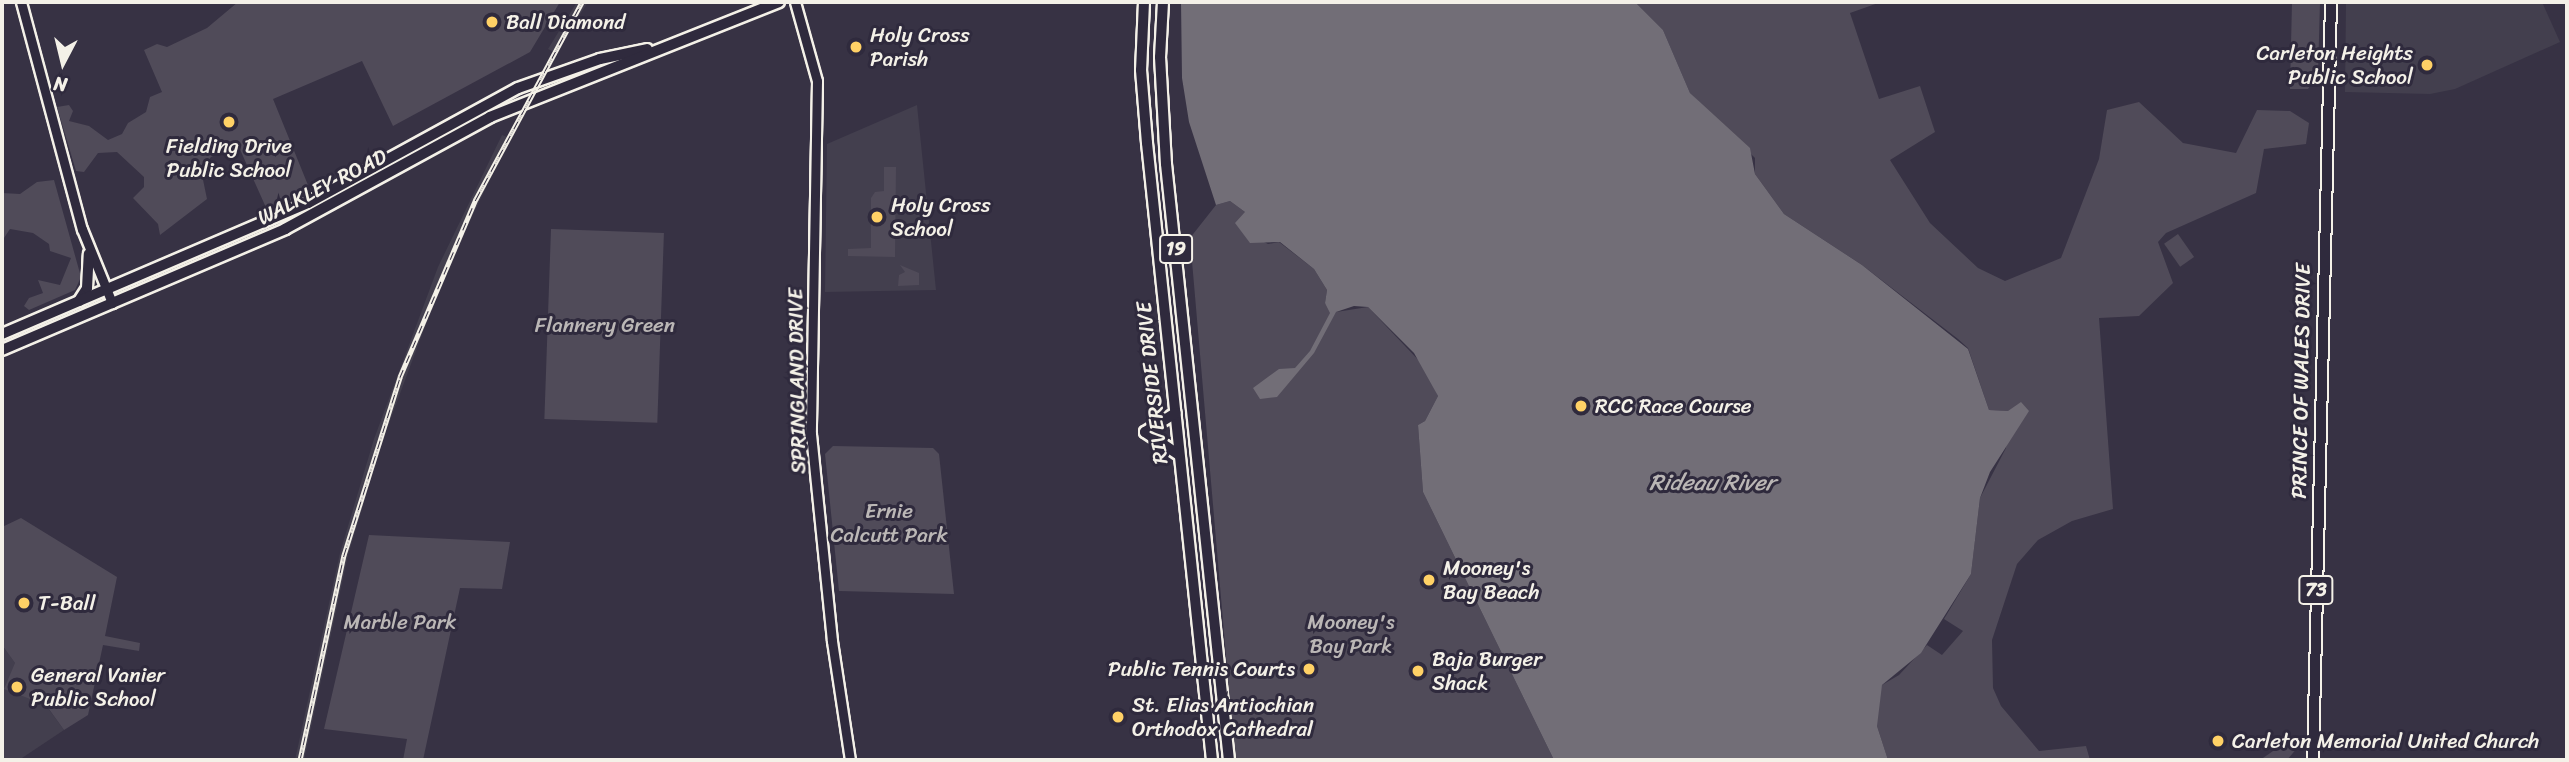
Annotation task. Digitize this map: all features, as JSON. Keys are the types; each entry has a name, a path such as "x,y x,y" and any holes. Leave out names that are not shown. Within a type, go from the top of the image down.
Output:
{"main road":[{"name":"WALKLEY ROAD","path":"2,350 285,229 490,117 654,48 779,2"},
{"name":"RIVERSIDE DRIVE","path":"1144,2 1141,70 1147,143 1212,760"},
{"name":"RIVERSIDE DRIVE","path":"1164,2 1160,57 1166,164 1229,760"},
{"name":"PRINCE OF WALES DRIVE","path":"2313,760 2331,2"},
{"name":"WALKLEY ROAD","path":"2,334 307,203 518,88 600,59 654,48"},
{"path":"79,301 87,288 89,254"},
{"path":"1175,413 1146,432 1178,454"}],"street":[{"path":"21,2 89,254 113,303"},
{"name":"SPRINGLAND DRIVE","path":"795,2 817,81 811,434 832,641 850,760"}],"shaded area":[{"path":"577,2 588,2 555,53 548,49"},
{"name":"Carleton Heights Public School","path":"2346,2 2542,2 2560,42 2455,89 2430,94 2345,92"},
{"name":"Holy Cross School","path":"917,105 936,290 825,292 827,144"},
{"path":"502,135 510,138 446,270 382,442 348,555 304,760 295,760 340,553 374,439 438,267"},
{"name":"General Vanier Public School","path":"2,645 64,730 19,760 2,760"}],"green space":[{"path":"238,2 560,2 530,52 393,126 362,61 273,99 310,190 268,212 238,145 211,157 201,170 207,199 160,235 158,224 133,198 144,187 144,177 117,152 98,153 84,172 76,171 57,107 69,105 73,111 69,121 89,126 108,140 122,134 128,123 146,112 150,97 162,92 144,50 157,44 167,47 207,28"},
{"path":"1635,2 1881,2 1850,13 1879,99 1920,86 1935,132 1890,160 1930,223 1978,268 2005,281 2061,258 2099,159 2107,110 2139,102 2183,143 2236,153 2257,110 2290,111 2309,123 2306,144 2264,149 2256,193 2166,233 2158,242 2173,283 2139,316 2099,318 2113,509 2072,521 2038,540 2017,564 1992,640 1993,688 2001,706 2039,751 2086,746 2090,760 1888,760 1877,726 1876,700 1882,685 1899,675 1927,645 1942,655 1963,631 1944,619 1971,574 1980,498 2006,448 2008,411 1989,410 1968,348 1958,339 1862,265 1784,214 1755,174 1755,158 1690,93 1663,30"},
{"path":"2292,2 2320,2 2318,74 2308,89 2290,89"},
{"path":"884,167 896,167 895,257 848,256 848,249 871,248 871,198 875,192 884,191"},
{"path":"54,180 81,277 75,290 29,310 24,306 29,298 43,293 38,280 60,285 71,258 50,251 49,244 33,233 10,229 2,241 2,193 20,194 37,182"},
{"name":"Mooney's Bay Park","path":"1230,201 1245,212 1247,233 1268,244 1279,242 1314,269 1327,290 1325,303 1336,312 1368,307 1424,366 1438,396 1425,421 1418,425 1423,492 1554,760 1235,760 1190,238 1216,205"},
{"name":"Flannery Green","path":"551,229 664,233 657,423 544,419"},
{"path":"2178,234 2194,257 2180,267 2164,244"},
{"path":"900,265 919,273 919,285 898,286 899,275 905,272"},
{"name":"Ernie Calcutt Park","path":"833,446 933,448 939,454 954,594 839,591 825,454"},
{"path":"21,518 117,577 105,636 140,643 139,651 103,645 88,715 64,730 46,705 4,689 15,663 2,645 2,527"},
{"name":"Marble Park","path":"369,535 510,542 502,589 460,588 423,760 403,760 407,739 324,729"},
{"path":"2295,736 2298,747 2287,760 2260,760"}],"water":[{"name":"Rideau River","path":"1181,2 1635,2 1663,30 1690,93 1750,148 1755,174 1784,214 1862,265 1968,349 1989,410 2008,411 2021,402 2029,411 1990,472 1980,498 1971,574 1921,653 1882,685 1877,726 1888,760 1554,760 1423,492 1418,425 1425,421 1438,396 1414,353 1368,307 1354,306 1336,312 1314,353 1277,397 1260,399 1253,388 1279,369 1295,368 1310,351 1330,313 1325,303 1327,290 1314,269 1280,242 1250,243 1235,223 1245,212 1230,201 1216,205 1189,122 1182,78"}],"railway":[{"path":"300,760 344,555 400,377 476,199 582,2"}],"place":[{"name":"Ball Diamond","path":"492,22"},
{"name":"Holy Cross Parish","path":"856,47"},
{"name":"Carleton Heights Public School","path":"2427,65"},
{"name":"Fielding Drive Public School","path":"229,122"},
{"name":"Holy Cross School","path":"877,217"},
{"name":"RCC Race Course","path":"1581,406"},
{"name":"Mooney's Bay Beach","path":"1429,580"},
{"name":"T-Ball","path":"24,603"},
{"name":"Public Tennis Courts","path":"1309,669"},
{"name":"Baja Burger Shack","path":"1418,671"},
{"name":"General Vanier Public School","path":"17,687"},
{"name":"St. Elias Antiochian Orthodox Cathedral","path":"1118,717"},
{"name":"Carleton Memorial United Church","path":"2218,741"}]}
